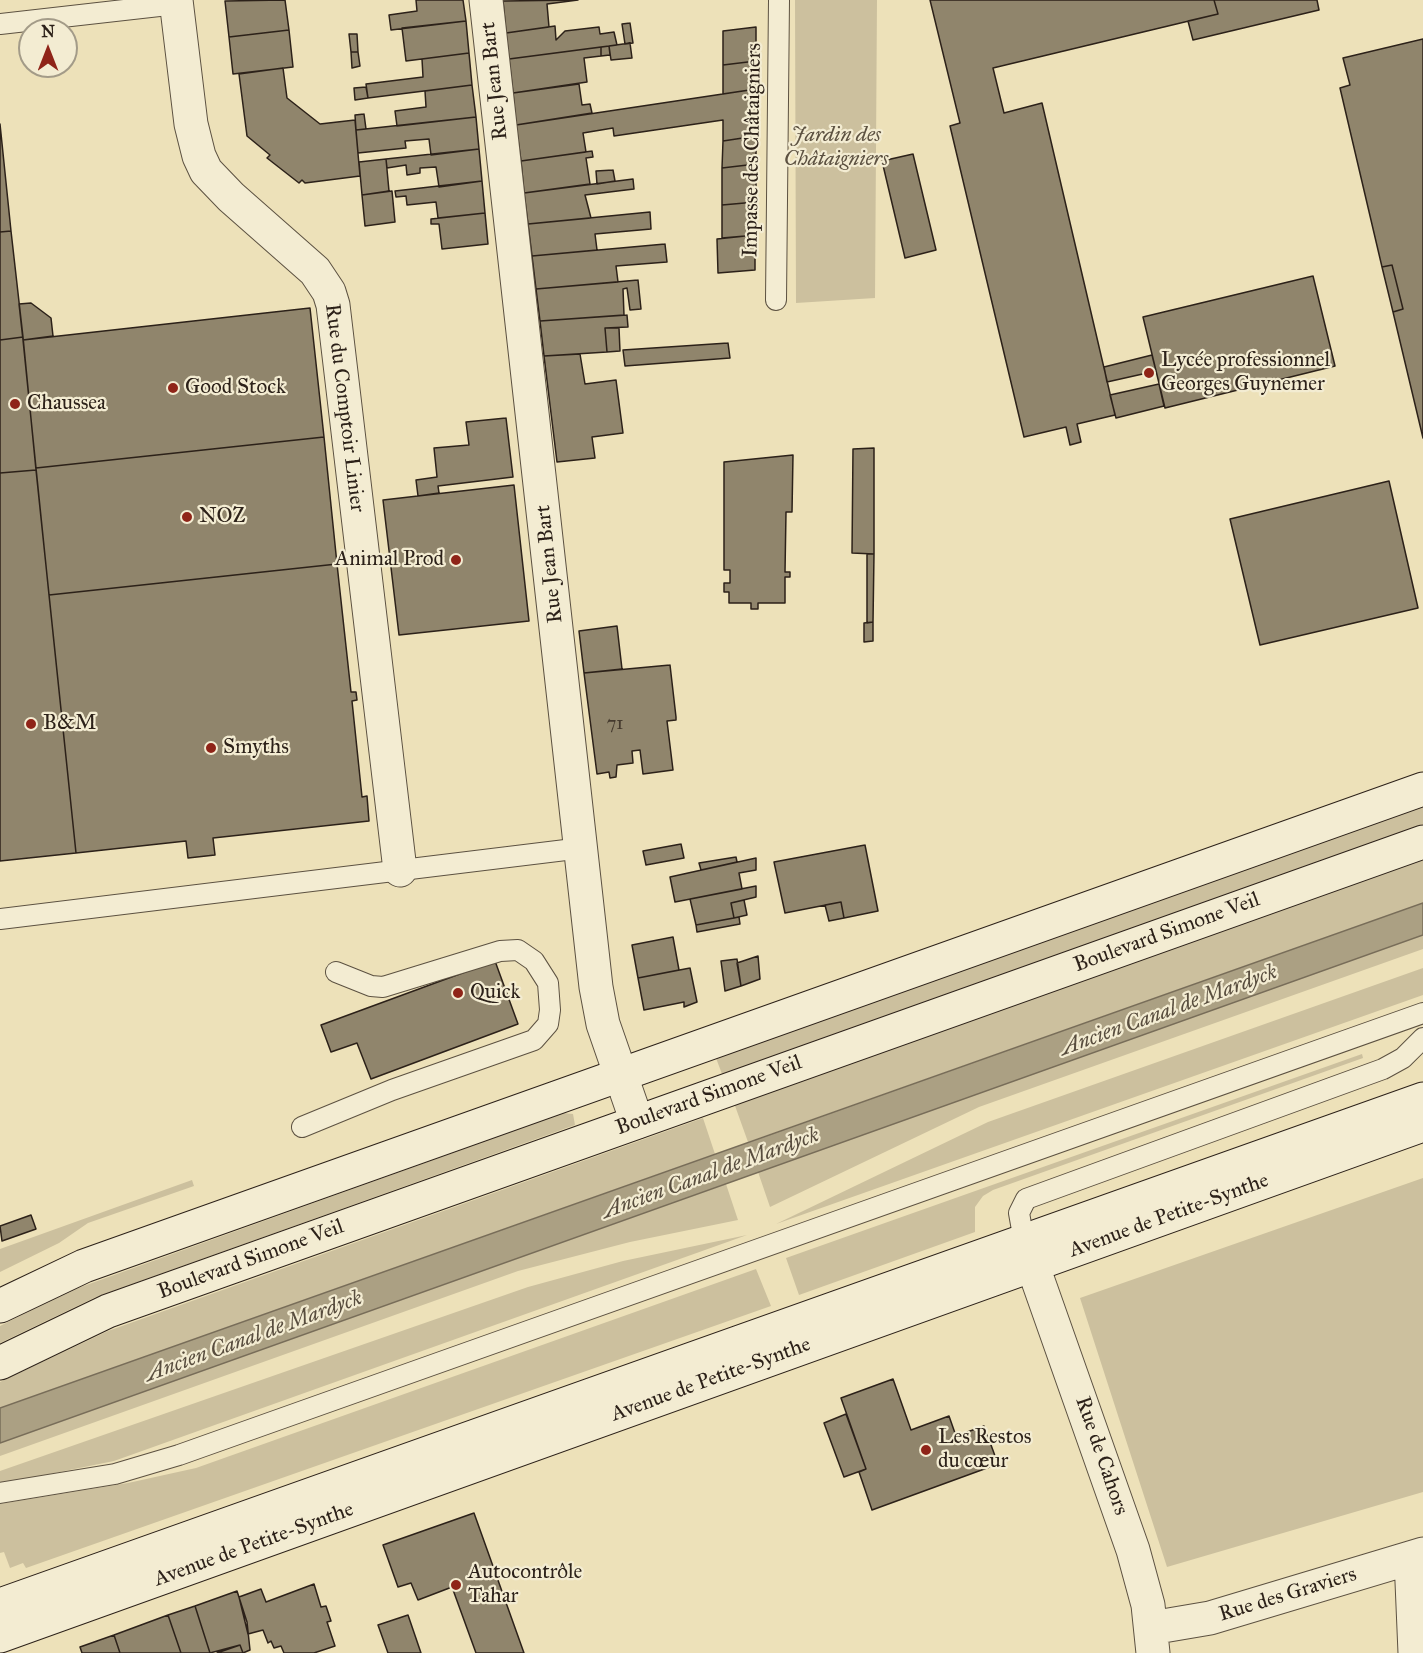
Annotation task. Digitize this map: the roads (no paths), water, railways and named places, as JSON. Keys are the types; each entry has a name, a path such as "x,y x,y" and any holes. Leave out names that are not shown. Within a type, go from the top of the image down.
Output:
{"street":[{"name":"Rue Jean Bart","path":"486,0 599,1004 637,1122"},
{"name":"Rue du Comptoir Linier","path":"176,2 191,124 199,156 206,171 231,197 315,271 329,292 333,305 400,870"},
{"path":"0,1306 84,1266 1423,789"},
{"name":"Boulevard Simone Veil","path":"0,1363 108,1311 1423,842"},
{"name":"Avenue de Petite-Synthe","path":"1,1630 1028,1253 1423,1099"},
{"name":"Avenue de Petite-Synthe","path":"1028,1253 1423,1125"},
{"name":"Rue de Cahors","path":"1028,1253 1103,1459 1133,1550 1146,1597 1152,1640"},
{"path":"1415,1653 1417,1556"},
{"name":"Rue des Graviers","path":"1152,1640 1210,1618 1417,1556"}],"lane":[{"name":"Impasse des Châtaigniers","path":"776,300 779,0"},
{"path":"0,24 176,2"},
{"path":"0,919 582,848"},
{"path":"302,1127 392,1090 534,1040 548,1024 550,1010 548,983 534,962 518,950 500,951 383,987 371,986 336,972"},
{"path":"0,1493 115,1474 179,1455 1423,1013"},
{"path":"1028,1253 1019,1213 1026,1199 1383,1069 1403,1058 1423,1038"}],"water":[{"name":"Ancien Canal de Mardyck","path":"1423,903 1423,935 0,1443 0,1408"}],"place":[{"name":"Lycée professionnel Georges Guynemer","path":"1149,373"},
{"name":"Good Stock","path":"173,388"},
{"name":"Chaussea","path":"15,404"},
{"name":"NOZ","path":"187,517"},
{"name":"Animal Prod","path":"456,560"},
{"name":"B&M","path":"31,724"},
{"name":"Smyths","path":"211,748"},
{"name":"Quick","path":"458,993"},
{"name":"Les Restos du cœur","path":"926,1450"},
{"name":"Autocontrôle Tahar","path":"456,1585"}],"park label":[{"name":"Jardin des Châtaigniers","path":"836,148"}]}
